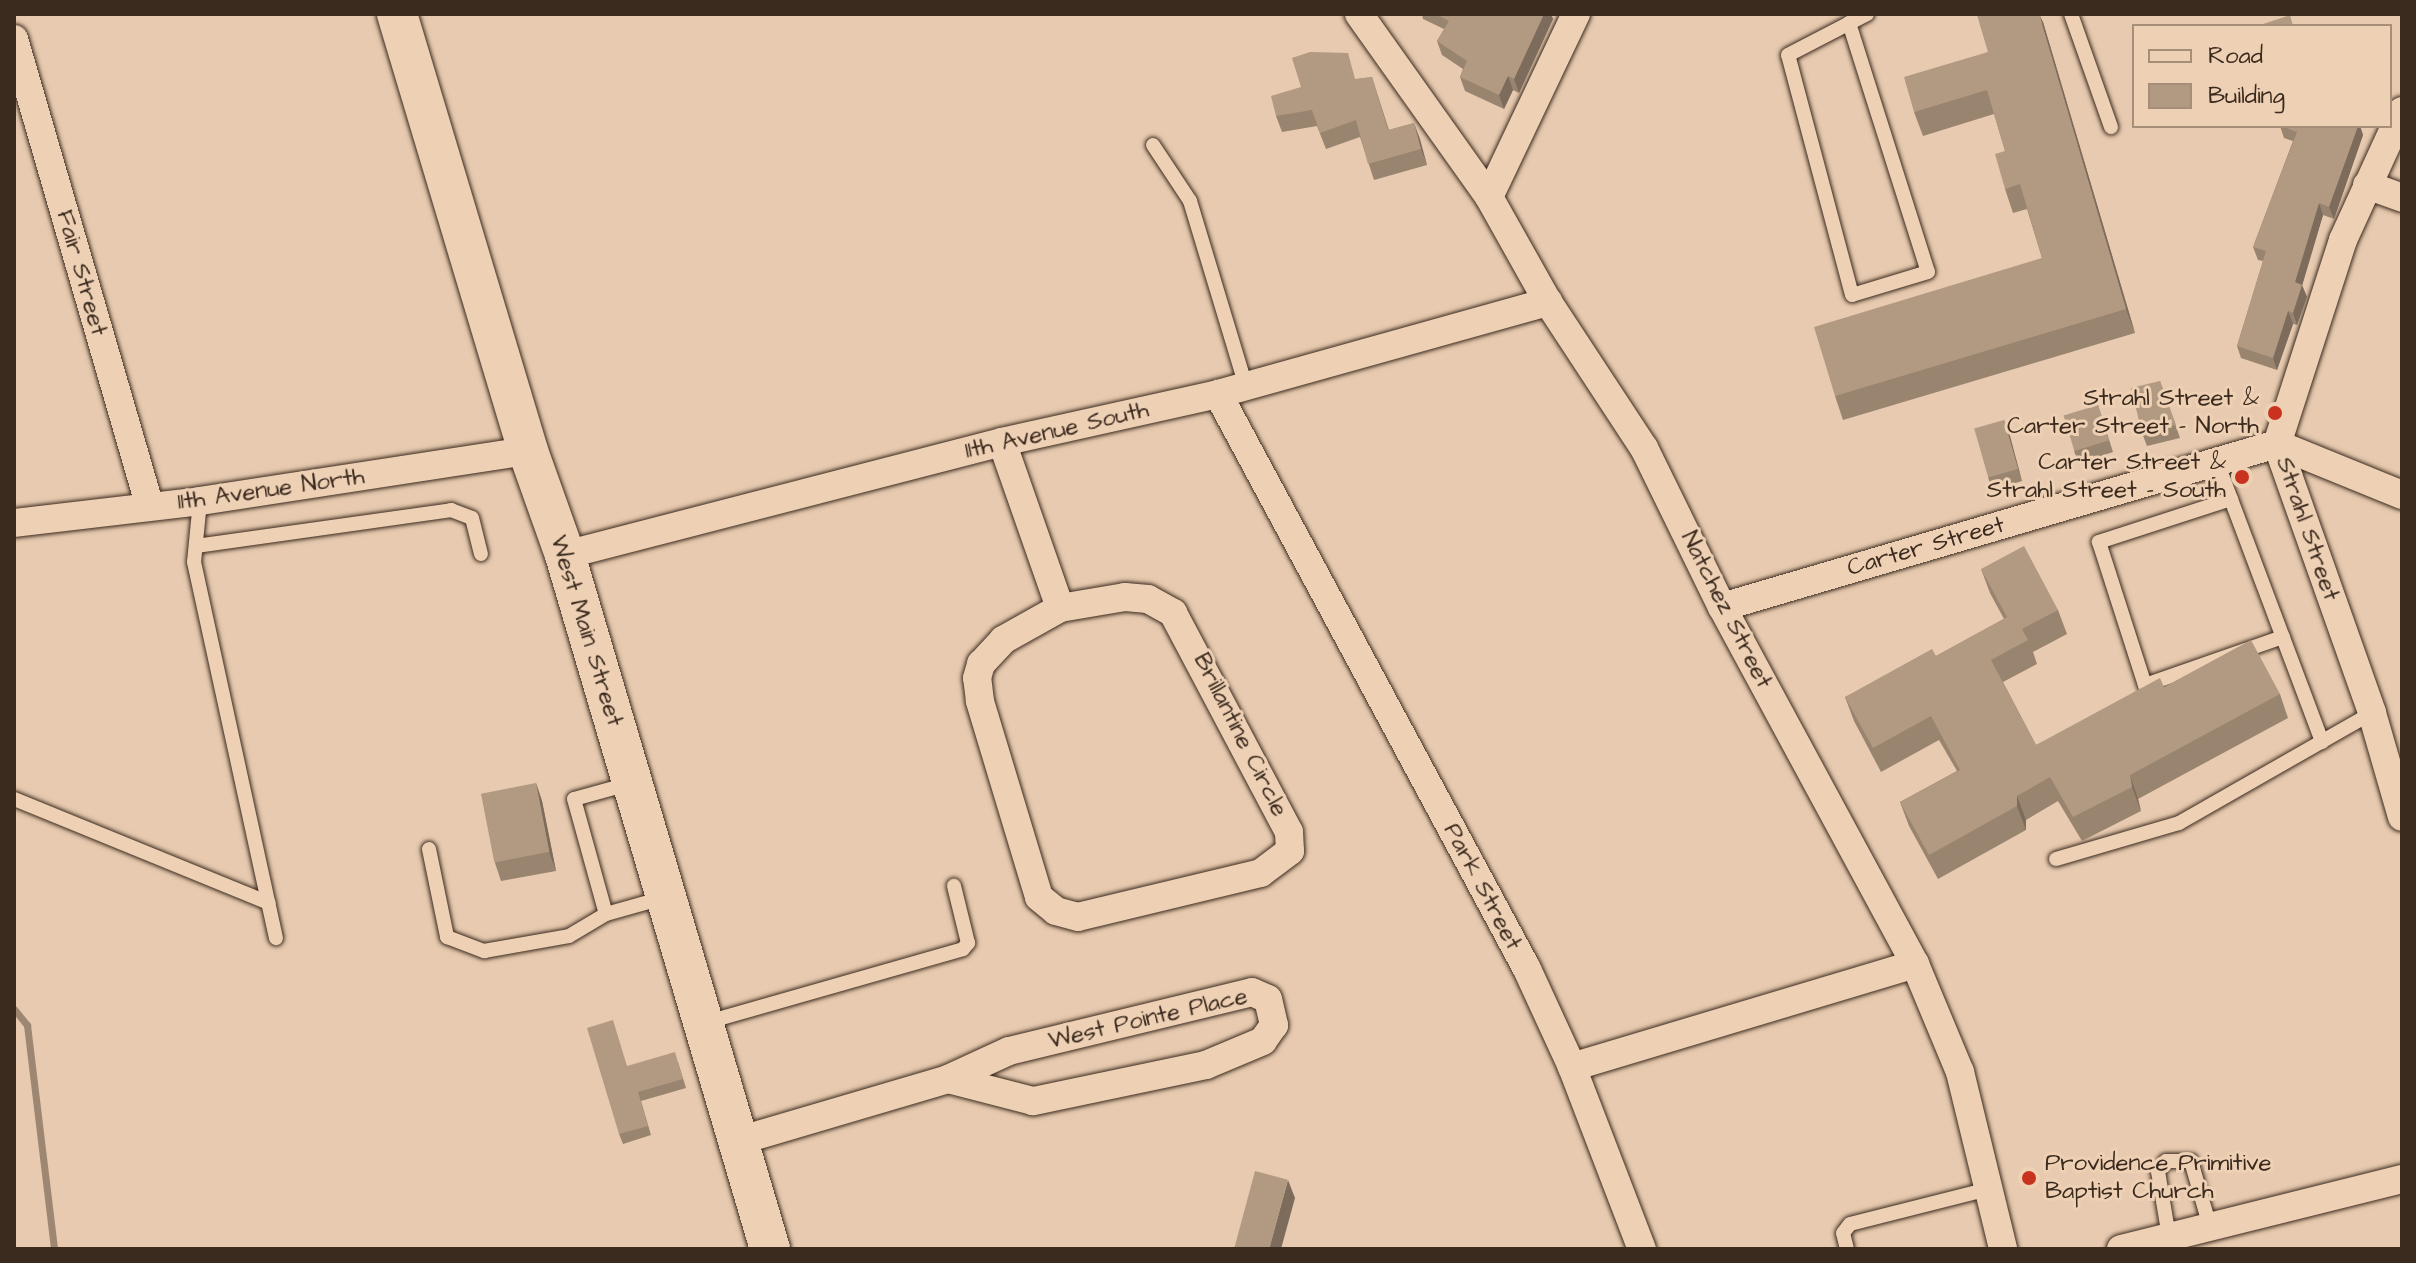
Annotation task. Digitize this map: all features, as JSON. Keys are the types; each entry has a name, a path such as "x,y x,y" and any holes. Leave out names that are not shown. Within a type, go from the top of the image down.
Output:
{"main road":[{"name":"West Main Street","path":"397,14 528,451 565,555 770,1249"}],"street":[{"name":"Natchez Street","path":"1359,14 1489,197 1548,302 1644,448 1722,607 1915,964 1960,1072 2003,1249"},
{"path":"1489,197 1576,14"},
{"name":"Fair Street","path":"14,39 150,507"},
{"name":"Strahl Street","path":"2402,111 2343,240 2277,444 2372,713 2402,817"},
{"path":"2367,185 2402,198"},
{"name":"11th Avenue South","path":"565,555 1002,442 1218,394 1245,383 1548,302"},
{"name":"Park Street","path":"1218,394 1527,969 1572,1067 1642,1249"},
{"path":"1002,442 1060,608"},
{"path":"2277,444 2402,495"},
{"name":"Carter Street","path":"1722,607 2277,444"},
{"name":"11th Avenue North","path":"14,523 200,501 528,451"},
{"name":"Brillantine Circle","path":"1125,597 1148,599 1173,613 1289,832 1290,851 1261,873 1078,917 1056,911 1039,897 977,678 981,664 1003,640 1060,608 1125,597"},
{"path":"2372,713 2402,725"},
{"path":"1572,1067 1915,964"},
{"name":"West Pointe Place","path":"738,1141 948,1079 1009,1051 1252,992 1268,999 1274,1025 1263,1041 1206,1065 1033,1101 948,1079"},
{"path":"2121,1249 2402,1179"}],"lane":[{"path":"1849,23 1928,272 1852,295 1788,55 1849,23 1867,14"},
{"path":"2071,14 2111,127"},
{"path":"1153,145 1190,201 1245,383"},
{"path":"2217,462 2322,742"},
{"path":"2231,499 2099,542 2145,685 2283,637"},
{"path":"200,501 194,562 276,938"},
{"path":"196,546 451,510 472,518 481,554"},
{"path":"2056,859 2179,823 2372,713"},
{"path":"606,914 574,799 632,783"},
{"path":"14,799 269,903"},
{"path":"429,849 447,937 484,951 569,936 606,914 666,897"},
{"path":"704,1024 963,949 968,943 954,886"},
{"path":"2169,1237 2158,1171 2166,1161 2191,1161 2210,1227"},
{"path":"1847,1249 1843,1233 1850,1224 1988,1189"}],"building":[{"path":"1436,14 1544,14 1514,79 1508,76 1499,95 1460,77 1467,61 1437,41 1449,21"},
{"path":"2039,14 2126,309 1835,396 1814,327 2042,258 2020,184 2005,189 1995,154 2005,151 1987,90 1914,112 1904,77 1988,52 1977,15"},
{"path":"2290,15 2292,24 2263,24"},
{"path":"1310,52 1348,53 1355,79 1372,77 1388,130 1414,123 1421,149 1368,164 1356,120 1320,133 1312,110 1276,116 1271,96 1301,87 1292,58"},
{"path":"2286,128 2357,128 2329,207 2319,203 2295,282 2302,285 2293,313 2288,311 2273,358 2237,346 2266,251 2253,247 2297,132"},
{"path":"2160,381 2176,425 2142,433 2131,388"},
{"path":"2098,405 2109,440 2074,451 2064,416"},
{"path":"2004,420 2018,469 1988,478 1974,429"},
{"path":"2024,546 2058,610 2022,629 2028,640 1991,660 2036,745 2160,678 2164,687 2251,640 2280,694 2130,775 2132,787 2073,817 2050,777 2017,796 2017,806 1929,855 1900,802 1960,770 1931,716 1873,748 1845,697 1932,649 1936,656 2007,617 1981,569"},
{"path":"536,783 549,852 494,862 481,794"},
{"path":"613,1020 627,1066 675,1052 683,1079 638,1092 648,1126 619,1134 587,1028"},
{"path":"1255,1171 1288,1180 1269,1249 1234,1249"}],"waterway":[{"path":"14,1009 27,1025 54,1249"}],"place":[{"name":"Strahl Street & Carter Street - North","path":"2275,413"},
{"name":"Carter Street & Strahl Street - South","path":"2242,477"},
{"name":"Providence Primitive Baptist Church","path":"2029,1178"}]}
